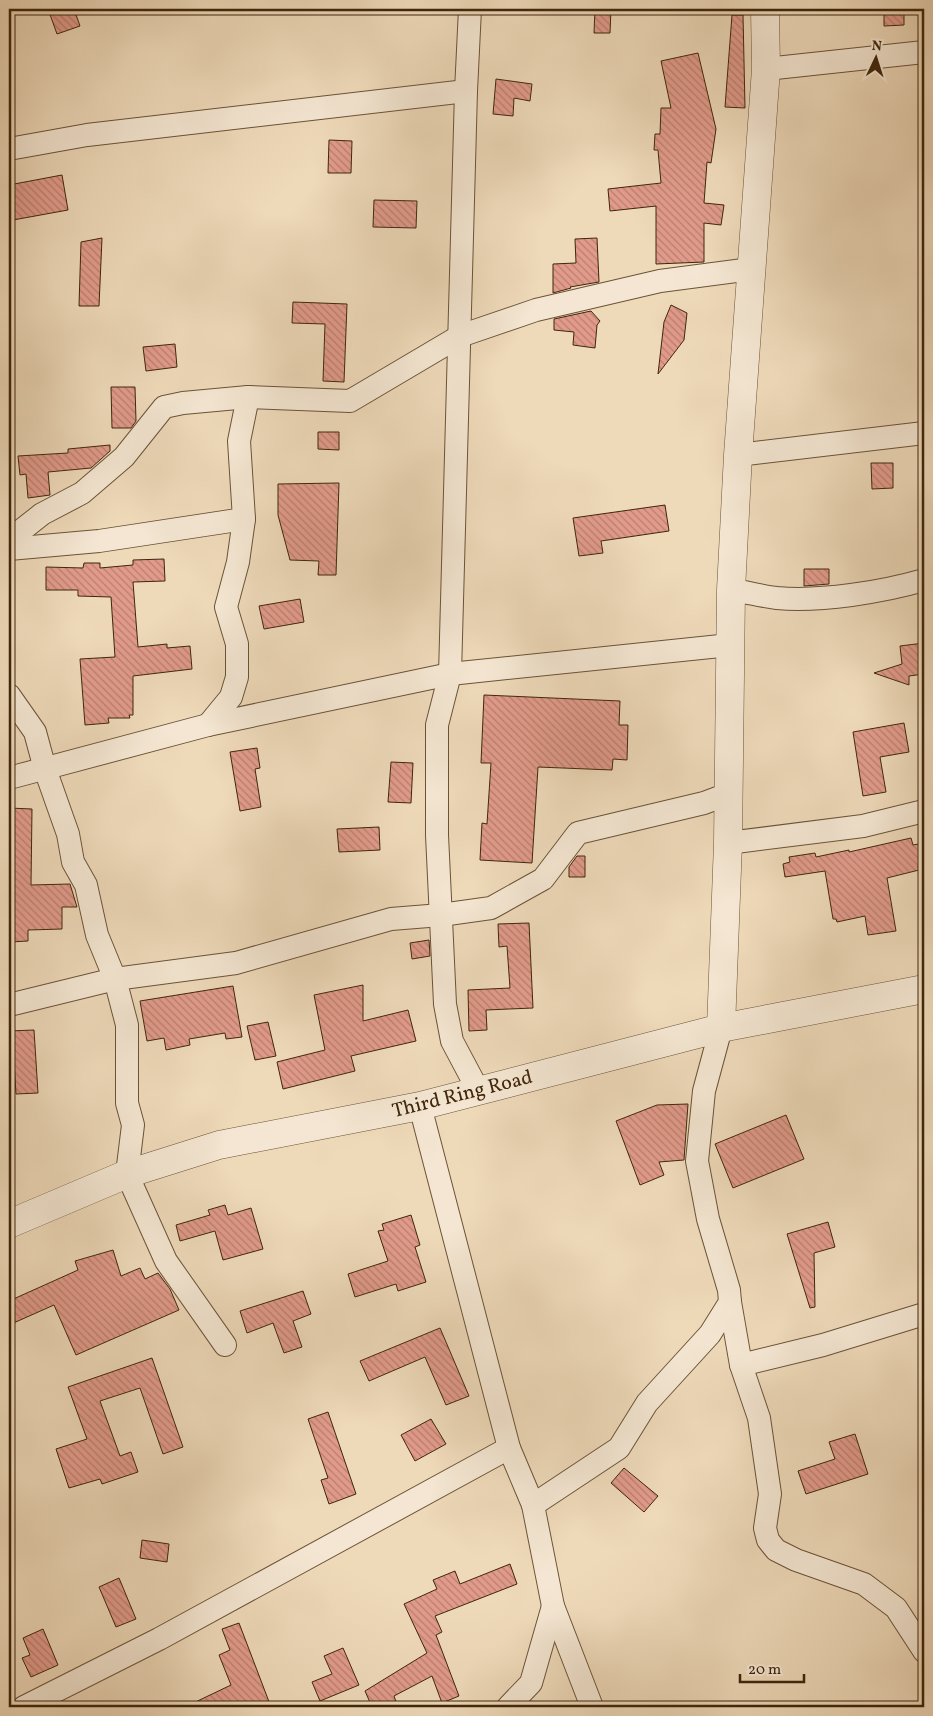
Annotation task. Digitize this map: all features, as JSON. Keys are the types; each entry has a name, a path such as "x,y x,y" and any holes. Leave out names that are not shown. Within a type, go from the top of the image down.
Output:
{"street":[{"path":"470,9 466,92 450,674 437,725 436,835 445,1004 452,1041 478,1090"},
{"path":"765,9 766,69 738,455 731,590 728,843 721,1028 704,1091 697,1161 708,1219 729,1290 741,1365 760,1428 770,1494 765,1528 768,1540 776,1550 796,1560 864,1584 896,1608 924,1651"},
{"path":"766,69 924,52"},
{"path":"9,149 87,135 466,92"},
{"path":"9,540 42,514 82,493 124,457 164,407 183,403 248,398 350,401 460,336 536,310 660,281 751,269"},
{"path":"208,726 231,697 237,677 237,644 226,607 238,562 244,519 239,441 248,398"},
{"path":"738,455 924,433"},
{"path":"9,549 99,541 244,519"},
{"path":"731,590 778,598 836,596 903,586 924,580"},
{"path":"9,778 208,726 450,674 730,645"},
{"path":"9,695 35,732 45,769 68,834 73,862 86,885 97,935 116,979 127,1026 127,1103 133,1126 128,1174 166,1261 225,1346"},
{"path":"9,1005 116,979 236,963 391,919 441,916 491,908 543,879 578,832 704,803 728,794"},
{"path":"728,843 864,826 924,811"},
{"name":"Third Ring Road","path":"9,1224 128,1174 218,1144 420,1106 721,1028 924,989"},
{"path":"420,1106 509,1448 533,1505 553,1606 592,1707"},
{"path":"533,1505 620,1448 647,1403 710,1334 730,1302"},
{"path":"741,1365 823,1345 924,1314"},
{"path":"24,1707 168,1634 509,1448"},
{"path":"508,1707 531,1683 553,1606"}],"building":[{"path":"48,9 74,9 80,26 57,34"},
{"path":"595,9 611,9 610,33 594,33"},
{"path":"884,9 904,9 904,25 884,26"},
{"path":"732,15 743,15 745,108 725,107"},
{"path":"698,53 716,129 711,163 707,162 704,203 724,205 721,225 704,223 704,262 656,264 656,206 610,211 608,189 661,183 658,150 654,150 655,134 660,134 661,108 671,108 661,61"},
{"path":"496,79 532,84 530,101 514,98 513,116 493,114"},
{"path":"329,140 352,141 351,173 328,173"},
{"path":"62,175 68,210 13,220 11,212 9,212 9,185"},
{"path":"374,200 417,201 416,228 373,227"},
{"path":"102,238 99,306 79,306 81,242"},
{"path":"597,238 599,282 570,287 553,293 553,264 576,263 575,239"},
{"path":"293,302 347,304 344,382 323,381 325,324 292,323"},
{"path":"671,305 687,313 684,340 658,374 664,322"},
{"path":"591,311 600,321 597,325 595,348 573,345 574,332 554,330 554,319"},
{"path":"175,344 177,367 146,371 143,347"},
{"path":"111,387 135,387 136,421 131,428 112,428"},
{"path":"318,432 339,432 339,450 318,449"},
{"path":"110,445 110,451 91,468 48,472 50,495 28,498 26,474 20,475 18,456 68,453 68,449"},
{"path":"871,463 893,463 893,488 872,489"},
{"path":"339,483 336,575 318,575 319,561 290,560 278,515 278,484"},
{"path":"665,505 669,531 601,541 603,553 579,556 573,518"},
{"path":"164,559 165,581 133,582 138,647 167,644 167,648 190,646 192,669 133,676 133,715 129,715 130,718 108,718 109,723 85,725 80,659 115,657 111,597 78,596 78,590 46,590 46,567 83,568 84,563 100,563 100,568 133,565 133,560"},
{"path":"804,569 829,569 829,584 804,586"},
{"path":"300,599 304,622 264,629 259,606"},
{"path":"924,643 924,674 909,676 909,685 874,673 902,664 900,646"},
{"path":"484,695 620,701 619,725 628,725 627,760 613,759 612,770 538,767 532,863 480,860 482,823 487,824 491,763 481,763"},
{"path":"904,723 909,752 880,757 886,792 863,796 853,732"},
{"path":"257,748 260,768 255,769 261,807 240,811 230,752"},
{"path":"391,762 413,763 411,803 388,802"},
{"path":"9,808 32,809 31,885 70,884 77,907 62,907 62,929 28,930 28,941 10,942"},
{"path":"379,827 380,850 339,852 337,829"},
{"path":"911,838 913,845 924,843 924,866 918,866 919,870 887,878 896,931 868,935 865,916 837,922 836,919 833,919 825,871 785,877 783,864 790,862 789,857 815,853 816,857 849,850 849,852"},
{"path":"577,856 585,856 585,877 569,877 569,867"},
{"path":"529,923 533,1008 486,1010 487,1030 469,1031 468,990 510,988 507,946 499,947 498,924"},
{"path":"429,940 430,956 412,959 410,943"},
{"path":"363,985 363,1021 408,1010 416,1041 351,1056 355,1071 283,1089 277,1062 325,1050 314,995"},
{"path":"233,986 242,1037 226,1039 225,1033 189,1039 190,1045 166,1050 164,1038 147,1041 140,1001"},
{"path":"268,1022 276,1056 255,1060 247,1026"},
{"path":"34,1030 38,1093 16,1094 14,1061 9,1062 9,1031"},
{"path":"688,1104 684,1160 659,1162 664,1175 640,1185 616,1121 657,1105"},
{"path":"786,1115 804,1159 733,1188 715,1144"},
{"path":"225,1205 228,1215 251,1208 263,1249 223,1260 215,1231 180,1241 176,1225 210,1215 208,1210"},
{"path":"411,1215 420,1245 415,1247 426,1282 398,1291 396,1284 355,1297 348,1274 388,1261 378,1231 384,1230 382,1224"},
{"path":"828,1222 835,1247 814,1253 815,1307 810,1308 787,1234"},
{"path":"113,1250 121,1276 140,1268 145,1279 158,1273 170,1289 179,1310 76,1355 54,1305 9,1325 9,1301 78,1270 75,1261"},
{"path":"303,1291 311,1314 293,1321 302,1347 284,1353 273,1323 247,1333 240,1311"},
{"path":"440,1328 469,1396 446,1405 425,1357 369,1381 360,1361"},
{"path":"152,1358 183,1447 163,1454 140,1388 100,1401 120,1456 131,1452 138,1472 102,1484 100,1479 69,1488 56,1449 87,1439 68,1387"},
{"path":"328,1412 356,1494 329,1504 321,1480 328,1478 308,1419"},
{"path":"431,1419 446,1444 415,1461 401,1435"},
{"path":"855,1434 868,1474 806,1494 798,1471 835,1459 829,1442"},
{"path":"624,1468 658,1496 644,1512 611,1483"},
{"path":"142,1540 169,1544 167,1562 140,1558"},
{"path":"510,1564 517,1584 435,1616 442,1632 436,1635 459,1696 442,1703 432,1676 394,1696 398,1707 372,1707 365,1691 427,1653 404,1604 437,1589 433,1580 455,1571 460,1584"},
{"path":"119,1578 136,1619 116,1627 99,1587"},
{"path":"239,1623 271,1707 185,1707 231,1685 219,1655 230,1650 222,1629"},
{"path":"43,1629 58,1665 31,1677 22,1658 30,1655 23,1638"},
{"path":"343,1648 359,1685 320,1701 312,1682 332,1674 324,1656"}]}
